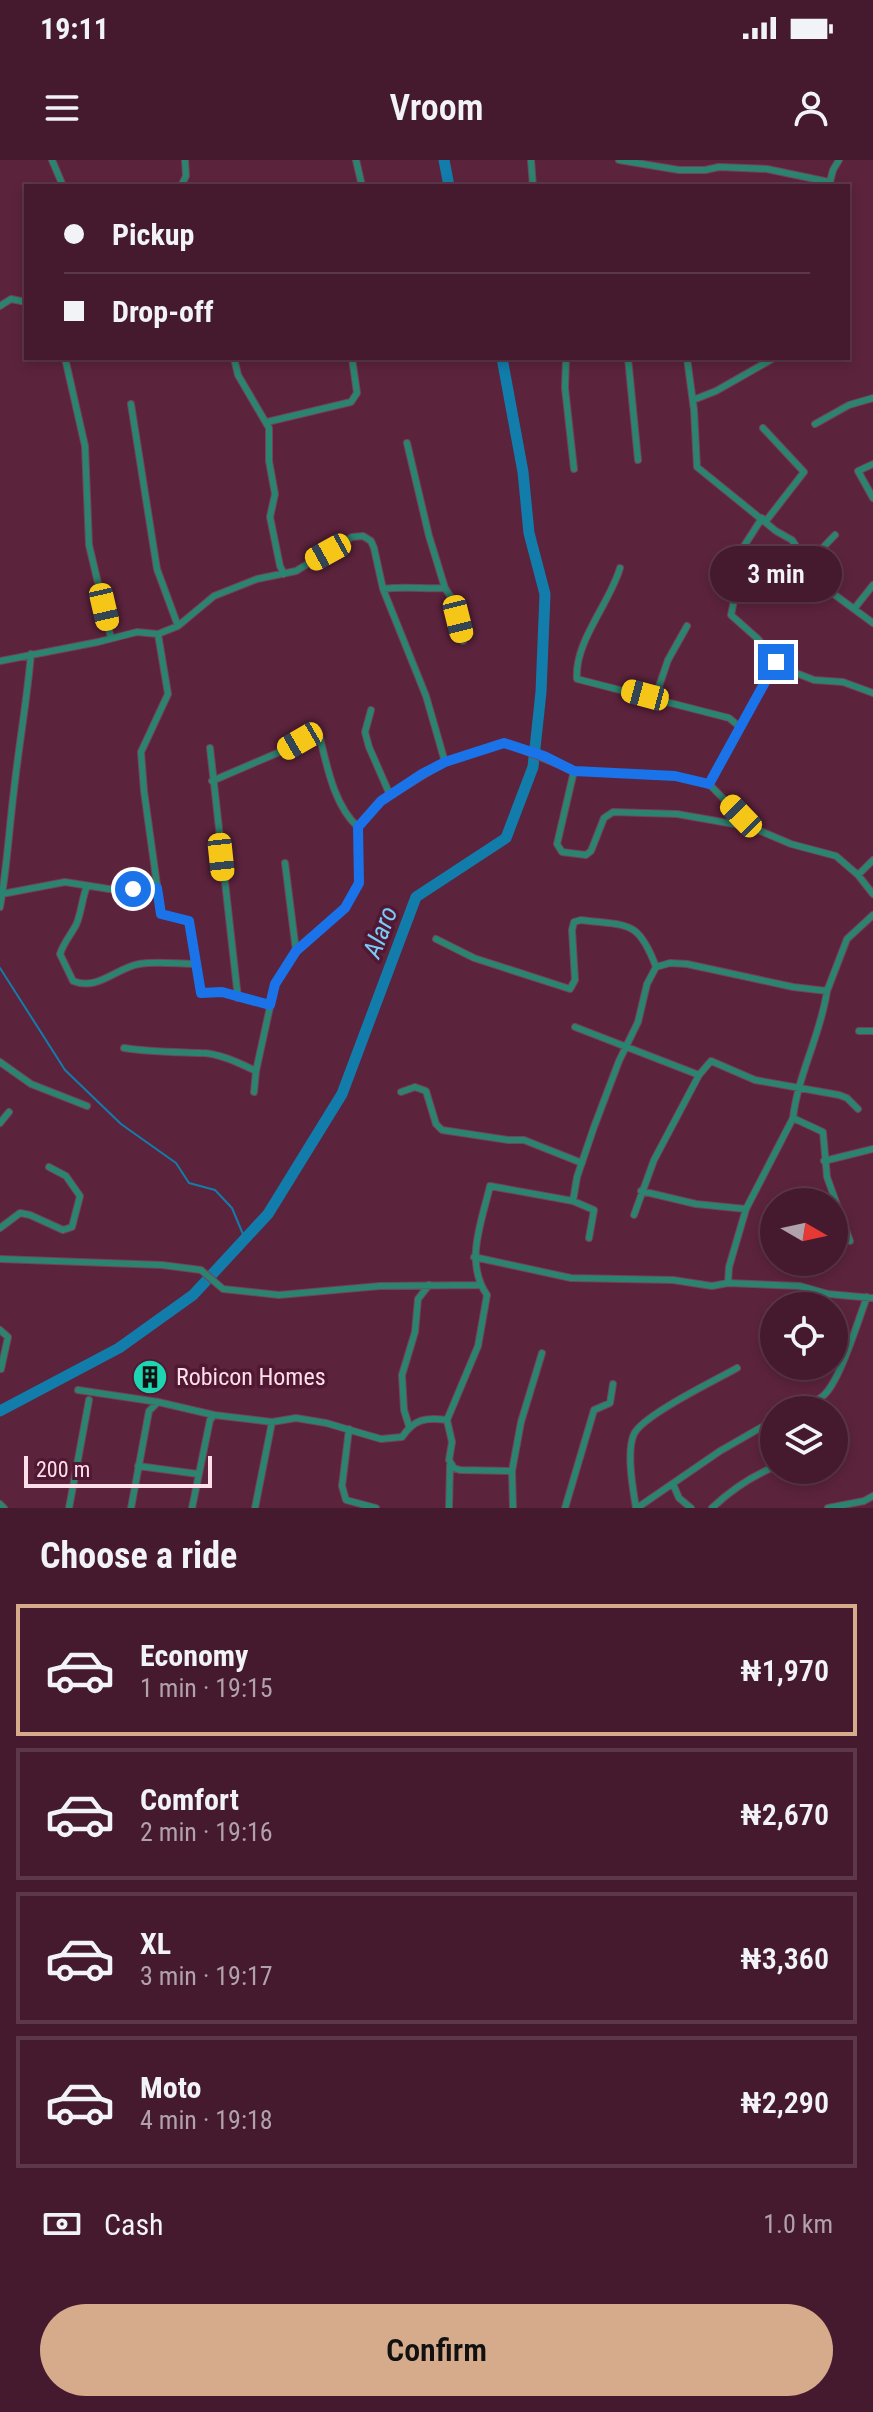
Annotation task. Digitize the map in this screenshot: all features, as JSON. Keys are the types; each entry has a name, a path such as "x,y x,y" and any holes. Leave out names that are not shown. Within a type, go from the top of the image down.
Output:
{"street":[{"path":"52,160 62,184"},
{"path":"182,184 186,176 185,160"},
{"path":"356,160 362,184"},
{"path":"531,160 533,184"},
{"path":"619,160 679,170 719,167 767,169 829,184 839,160"},
{"path":"0,306 11,299 24,302"},
{"path":"65,360 85,446 89,545 111,638"},
{"path":"234,360 238,375 267,422 275,494 270,517 284,574"},
{"path":"267,422 351,402 357,393 352,360"},
{"path":"566,360 565,388 574,469"},
{"path":"628,360 638,460"},
{"path":"687,360 693,400 695,464 776,531 792,540 824,584 873,623"},
{"path":"693,400 770,360"},
{"path":"815,424 849,405 873,398"},
{"path":"131,404 157,569 178,626"},
{"path":"763,428 804,472 764,520 728,571 728,578 736,591 731,615 758,639 776,662 791,671 814,680 843,682 873,693"},
{"path":"407,443 421,504 445,588 454,602 463,641"},
{"path":"873,464 858,471 873,498"},
{"path":"0,661 137,632 158,634 178,626 214,596 257,579 296,571 358,535 371,541 383,589 426,696 445,762"},
{"path":"808,563 835,535"},
{"path":"620,568 615,585 593,624 577,668 577,679 729,718 740,727"},
{"path":"854,609 873,585"},
{"path":"383,589 445,588"},
{"path":"655,698 668,660 687,626"},
{"path":"158,634 168,694 141,752 161,914 189,921 201,993 222,992 238,999 270,1005"},
{"path":"0,907 31,654"},
{"path":"709,784 776,662"},
{"path":"371,710 365,732 390,795"},
{"path":"212,781 282,751 318,730 340,800 348,818 358,827"},
{"path":"254,1092 275,984 296,951 345,908 359,883 358,827 381,801 445,762 504,743 544,756 574,771 675,776 709,784 751,827"},
{"path":"210,748 238,999"},
{"path":"574,771 557,844 562,852 586,855 591,851 604,818 613,812 690,815 751,827 791,844 830,853 858,875 873,894"},
{"path":"858,875 873,860"},
{"path":"285,863 296,951"},
{"path":"2,894 65,882 109,889 157,888"},
{"path":"87,886 80,902 77,923 65,939 60,954 73,981 83,984 96,982 138,964 196,964"},
{"path":"728,1283 729,1267 746,1209 793,1118 799,1086 814,1045 827,991 847,939 873,915"},
{"path":"436,939 474,958 570,989 575,980 572,930 574,922 581,920 627,926 641,934 656,967"},
{"path":"573,1201 582,1163 638,1022 647,984 656,967 670,963 687,964 793,987 827,991"},
{"path":"575,1027 699,1075"},
{"path":"859,1031 873,1031"},
{"path":"124,1048 200,1052 256,1071"},
{"path":"634,1215 641,1191 679,1110 711,1061 755,1080 839,1095 858,1109"},
{"path":"0,1062 31,1084 87,1106"},
{"path":"401,1092 415,1087 426,1091 436,1124 442,1130 524,1140 582,1163"},
{"path":"0,1123 9,1112"},
{"path":"793,1118 823,1132 824,1161 850,1241"},
{"path":"824,1161 873,1149"},
{"path":"0,1228 20,1213 63,1230 72,1227 80,1196 66,1176 49,1167"},
{"path":"449,1508 452,1434 447,1420 478,1346 487,1295 480,1285 474,1257 490,1186 573,1201 595,1211 589,1238"},
{"path":"641,1191 696,1204 746,1209"},
{"path":"474,1257 571,1278 673,1280 712,1286 728,1283 800,1286 828,1294 870,1297 840,1368 823,1396"},
{"path":"0,1259 162,1265 201,1270 223,1289 279,1295 313,1290 480,1285"},
{"path":"409,1426 404,1410 402,1375 415,1332 418,1299 429,1285"},
{"path":"0,1330 8,1337 1,1369"},
{"path":"513,1508 512,1471 521,1425 542,1353"},
{"path":"737,1368 653,1416 638,1428 631,1443 632,1482 637,1508 720,1451 760,1428"},
{"path":"565,1508 594,1410 610,1403 613,1384"},
{"path":"78,1390 158,1402 214,1415 272,1422 296,1418 390,1440 402,1437 409,1426 422,1419 447,1420"},
{"path":"69,1508 89,1400"},
{"path":"131,1508 149,1411 158,1402"},
{"path":"192,1508 210,1420 214,1415"},
{"path":"255,1508 272,1422"},
{"path":"349,1429 342,1486 346,1500 376,1508"},
{"path":"450,1465 460,1470 512,1471"},
{"path":"138,1466 198,1474"},
{"path":"712,1508 760,1473"},
{"path":"673,1484 679,1498 691,1508"},
{"path":"828,1508 864,1501 873,1496"}],"waterway":[{"name":"Alaro","path":"444,160 449,184"},
{"name":"Alaro","path":"0,1411 119,1348 193,1295 268,1214 342,1094 416,897 506,838 533,767 541,692 545,594 529,533 523,472 502,360"},
{"path":"0,968 65,1070 121,1124 176,1163 189,1183 215,1190 232,1208 245,1239"}],"place":[{"name":"Robicon Homes","path":"150,1377"}],"route":[{"path":"133,889 157,888 161,914 189,921 201,993 222,992 238,999 270,1005 275,984 296,951 345,908 359,883 358,827 381,801 445,762 506,743 544,756 574,771 637,772 709,784 776,662"}]}
